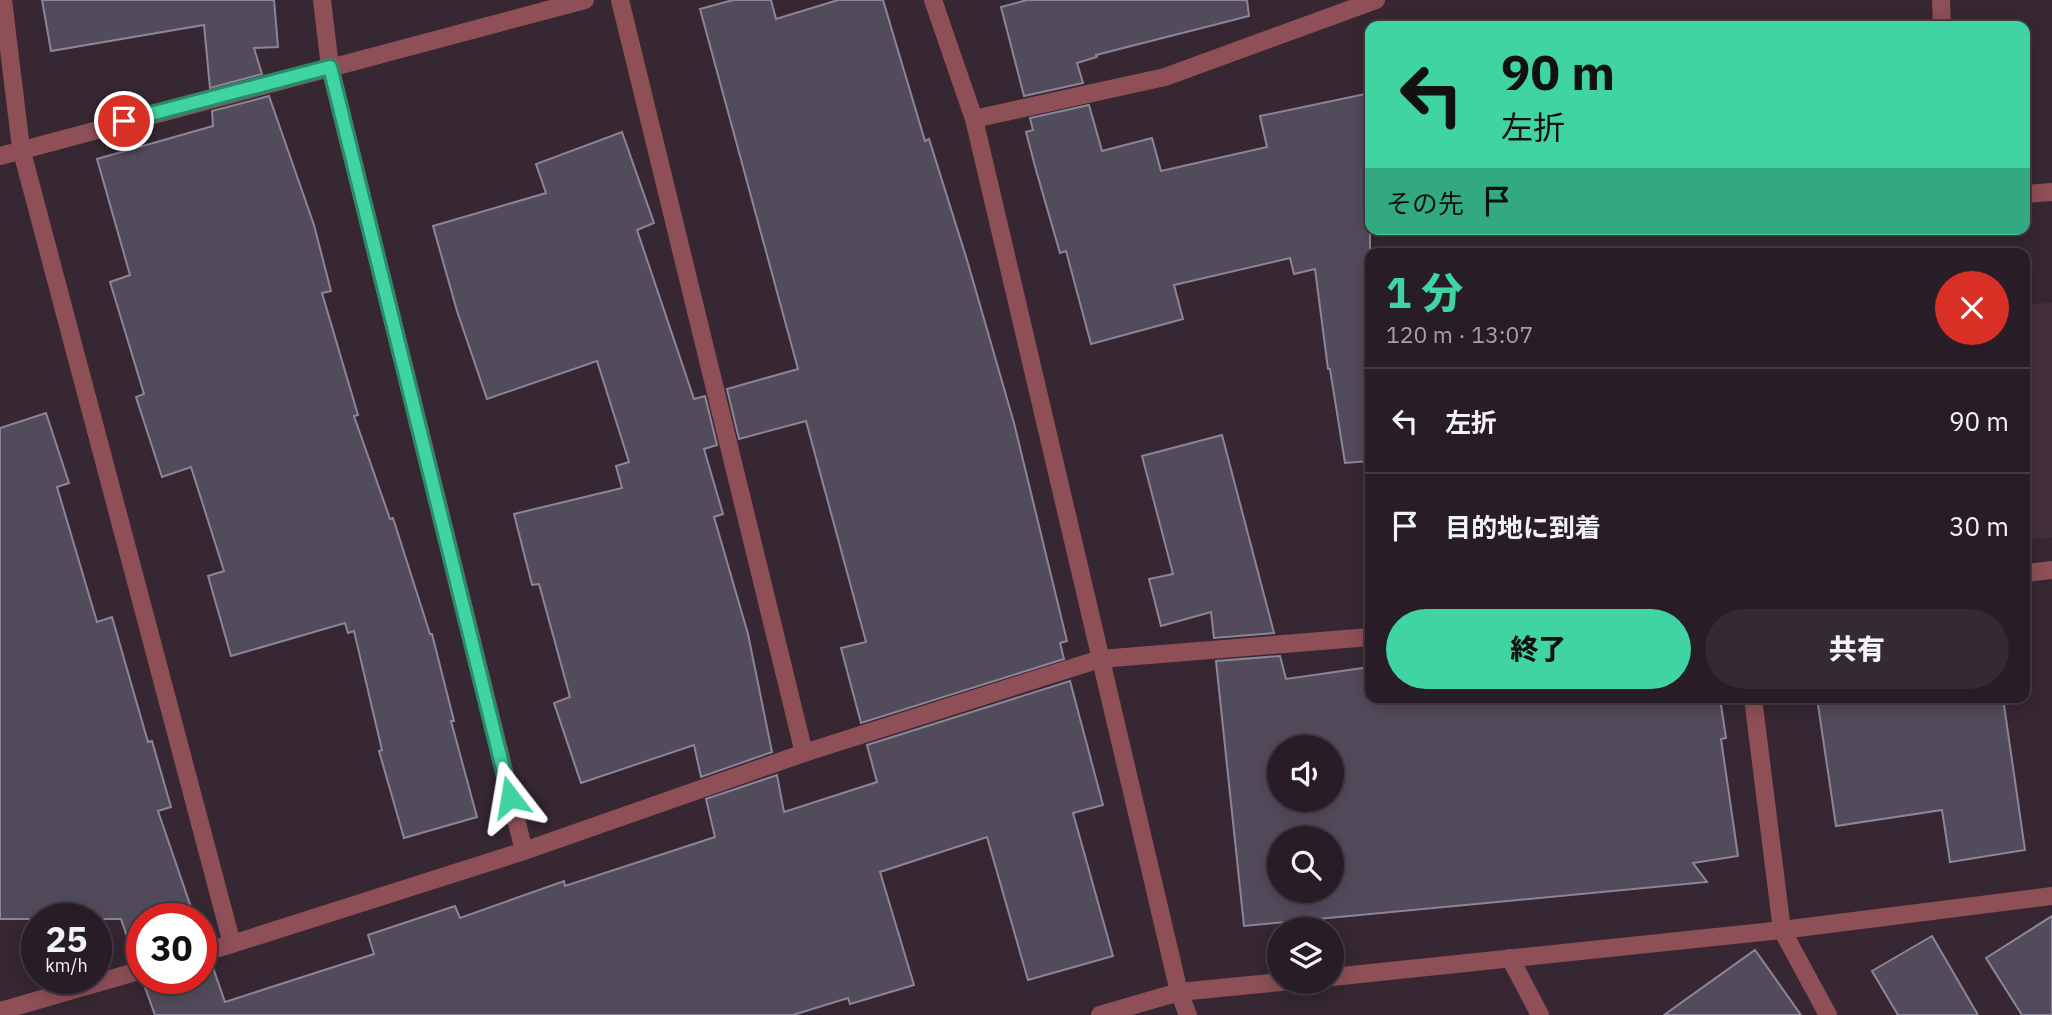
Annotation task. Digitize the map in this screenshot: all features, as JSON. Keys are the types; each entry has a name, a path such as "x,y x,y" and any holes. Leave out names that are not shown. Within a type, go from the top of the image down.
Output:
{"street":[{"path":"3,0 22,148 232,944"},
{"path":"322,0 330,67 524,852"},
{"path":"0,156 585,0"},
{"path":"620,0 804,753"},
{"path":"933,0 974,119 1179,992 1188,1015"},
{"path":"974,119 1165,78 1376,0"},
{"path":"1941,0 1942,21"},
{"path":"2030,194 2052,192"},
{"path":"2030,572 2052,569"},
{"path":"217,948 524,852 804,753 1100,659 1365,637"},
{"path":"1754,703 1782,930 1828,1015"},
{"path":"1344,975 1782,930 2052,896"},
{"path":"1510,958 1540,1015"},
{"path":"0,1011 126,975"},
{"path":"1100,1015 1179,992 1267,983"}],"shaded area":[{"path":"2052,303 2052,537 2030,540 2030,304"}],"building":[{"path":"42,0 274,0 278,47 254,48 262,74 210,88 204,25 51,51"},
{"path":"733,0 771,0 776,19 838,0 883,0 925,141 929,139 967,260 1014,423 1067,641 1060,643 1064,659 861,723 841,648 866,642 806,421 739,439 727,389 798,369 700,9"},
{"path":"1027,0 1247,0 1249,16 1096,55 1097,57 1077,63 1083,83 1024,96 1001,7"},
{"path":"1365,94 1365,235 1370,235 1370,248 1365,248 1365,461 1345,463 1328,369 1315,269 1294,274 1290,258 1174,285 1183,319 1091,344 1066,251 1060,253 1026,132 1033,130 1030,118 1089,105 1102,151 1152,138 1161,171 1267,147 1260,116"},
{"path":"269,96 314,225 331,291 322,293 358,415 354,416 390,519 393,518 432,634 454,721 451,721 477,817 404,838 379,751 382,750 354,631 348,633 345,623 231,656 208,576 224,571 191,467 162,477 136,397 144,394 110,282 130,275 97,159 213,126 212,111"},
{"path":"622,132 654,223 637,230 694,399 705,396 717,445 704,449 723,514 714,517 748,634 772,752 701,777 694,745 581,783 554,703 570,697 539,584 532,585 514,514 622,488 616,466 629,462 597,361 487,399 457,311 433,226 546,193 536,164"},
{"path":"46,413 69,483 57,487 97,622 112,617 148,742 152,741 171,807 158,811 190,903 126,903 126,934 121,919 112,919 112,903 21,903 21,919 0,919 0,428"},
{"path":"1222,435 1274,633 1214,638 1211,612 1161,626 1149,579 1173,574 1142,456"},
{"path":"1280,656 1286,679 1365,668 1365,703 1721,703 1726,738 1721,739 1738,856 1693,863 1707,882 1339,917 1267,917 1267,924 1244,926 1216,661"},
{"path":"1070,681 1103,805 1073,813 1113,956 1028,980 987,837 880,872 914,985 850,1004 848,998 793,1015 155,1015 147,994 217,994 217,979 225,1002 374,954 368,935 455,906 460,918 564,881 565,886 715,837 706,799 777,775 784,812 877,782 867,745"},
{"path":"1818,703 2004,703 2025,850 1950,862 1942,810 1836,826"},
{"path":"2052,916 2052,1015 2022,1015 1986,958"},
{"path":"1932,936 1978,1015 1898,1015 1872,971"},
{"path":"1755,950 1801,1015 1664,1015"}],"route":[{"path":"124,121 330,67 510,797"}]}
